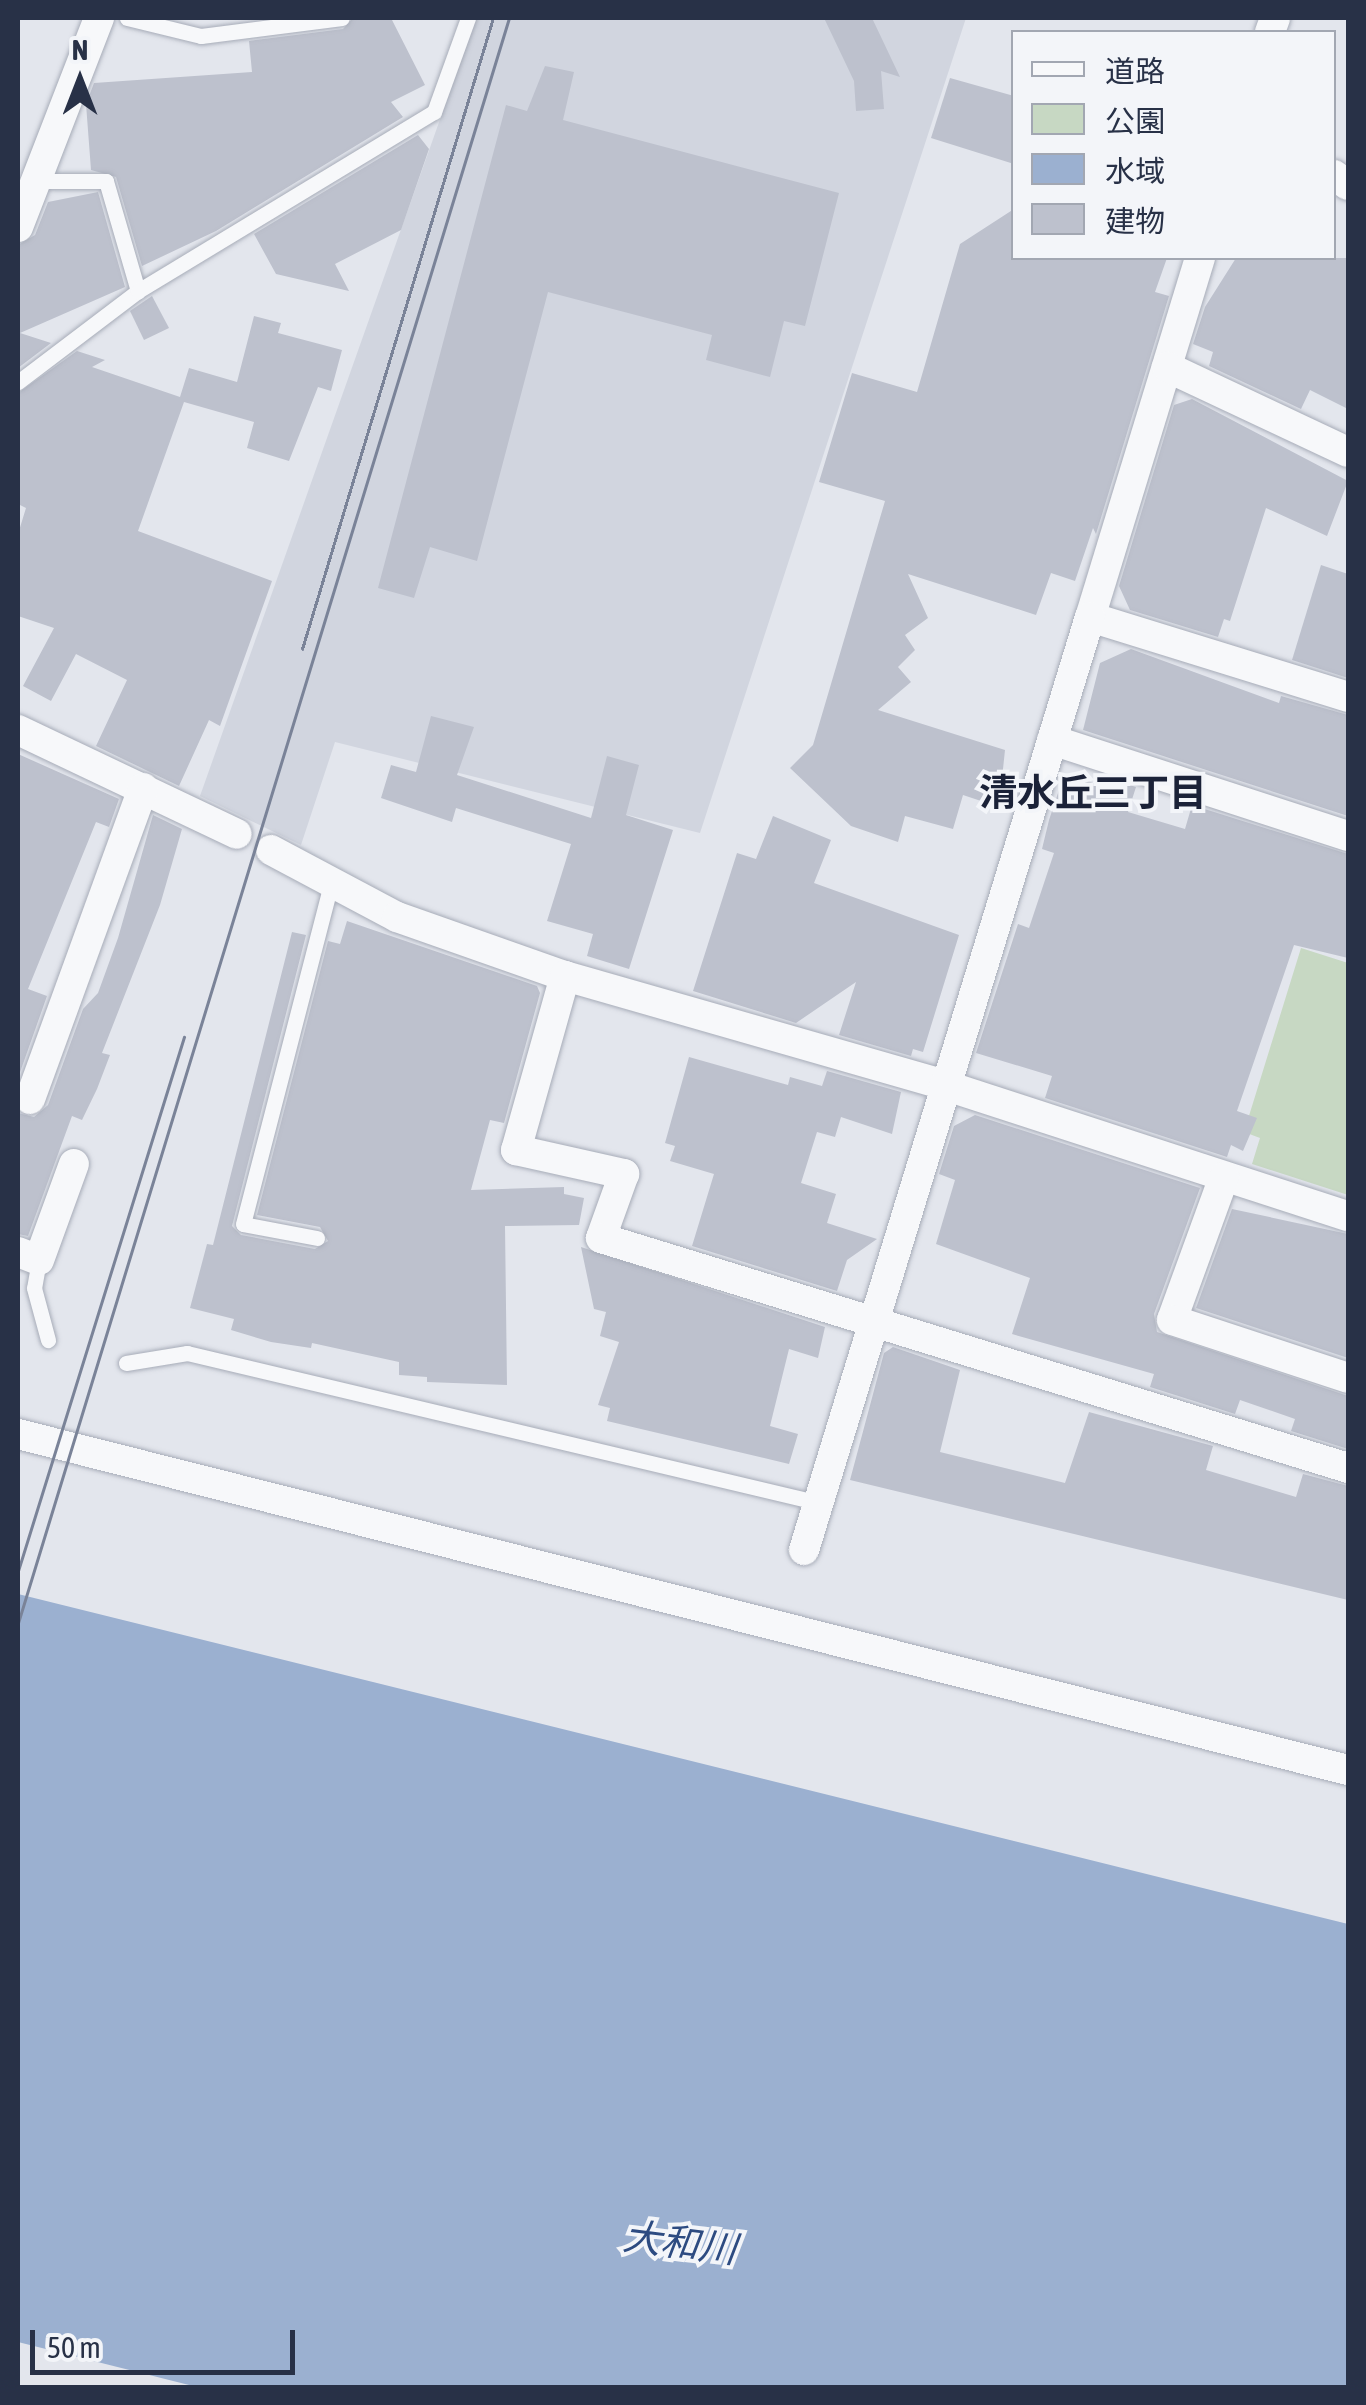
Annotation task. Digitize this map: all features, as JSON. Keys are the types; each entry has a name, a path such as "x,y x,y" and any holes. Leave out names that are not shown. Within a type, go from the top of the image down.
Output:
{"street":[{"path":"18,226 99,18"},
{"path":"804,1550 1199,260"},
{"path":"1166,367 1348,452"},
{"path":"1090,617 1348,696"},
{"path":"18,730 238,834"},
{"path":"1052,740 1348,836"},
{"path":"30,1100 144,788"},
{"path":"271,850 397,916 565,976 944,1085 1348,1216"},
{"path":"565,976 516,1150 624,1174 602,1238 1348,1468"},
{"path":"28,1256 74,1164"},
{"path":"1224,1177 1172,1320 1348,1378"},
{"path":"18,1434 1348,1770"}],"lane":[{"path":"127,18 201,36 342,18"},
{"path":"18,382 138,290 434,112 468,18"},
{"path":"37,181 106,181 138,290"},
{"path":"317,1238 243,1224 332,881"},
{"path":"28,1256 48,1340"},
{"path":"126,1363 187,1353 816,1502"}],"shaded area":[{"path":"476,18 966,18 700,833 335,742 301,845 200,796"}],"green space":[{"path":"1301,948 1348,963 1348,1195 1252,1164 1260,1138 1244,1132"}],"water":[{"name":"大和川","path":"18,1594 1348,1924 1348,2387 201,2388 18,2342"}],"building":[{"path":"353,18 391,18 425,85 391,102 403,117 216,231 142,266 116,177 91,170 86,104 94,83 252,72 249,41 343,29"},
{"path":"824,18 872,18 900,77 881,71 884,109 856,111 854,81"},
{"path":"545,66 574,72 563,120 839,193 805,326 784,321 770,377 706,360 712,335 548,292 477,561 430,547 414,598 378,588 506,105 527,111"},
{"path":"950,78 1011,95 1011,163 931,138"},
{"path":"418,135 429,149 401,230 335,264 349,291 276,274 254,234"},
{"path":"98,192 125,287 20,333 51,343 18,368 18,245 35,235 48,202"},
{"path":"1011,211 1011,260 1166,260 1155,292 1169,296 1096,534 1093,528 1075,581 1051,573 1036,615 908,574 928,618 905,635 915,650 898,667 911,682 878,710 1005,750 999,807 963,795 953,829 905,816 898,842 851,826 790,768 813,745 885,501 819,482 852,373 917,392 960,244"},
{"path":"1348,258 1348,409 1310,390 1301,409 1209,366 1213,352 1193,344 1205,307 1235,260"},
{"path":"152,296 169,328 144,340 130,311"},
{"path":"254,316 281,323 278,333 342,350 331,391 318,387 289,461 247,448 254,422 184,402 138,531 272,581 220,726 209,720 179,786 96,746 127,680 76,654 51,701 23,686 54,628 18,616 18,534 26,508 18,504 18,393 77,351 105,360 92,367 180,397 189,368 237,382"},
{"path":"1192,399 1348,481 1327,536 1266,508 1230,621 1224,619 1218,637 1130,610 1119,586 1174,405"},
{"path":"1321,565 1348,574 1348,678 1292,660"},
{"path":"1131,649 1279,703 1281,696 1348,715 1348,816 1083,730 1100,663"},
{"path":"431,716 474,727 457,775 591,818 607,756 639,765 626,815 673,830 629,969 587,956 593,934 547,921 571,844 456,808 452,822 381,798 391,765 416,772"},
{"path":"18,754 119,799 109,827 96,822 28,989 47,996 18,1078"},
{"path":"1073,776 1105,787 1101,776 1136,787 1128,812 1185,829 1192,805 1348,854 1348,958 1294,945 1237,1111 1257,1118 1243,1151 1231,1145 1227,1157 1045,1098 1052,1076 976,1053 1018,924 1029,928 1054,853 1042,849 1063,778"},
{"path":"153,815 182,829 160,905 102,1053 110,1055 97,1089 82,1120 72,1116 28,1236 18,1234 18,1113 34,1117 48,1105 83,1009 98,993 118,938"},
{"path":"773,816 831,840 814,883 959,935 923,1052 913,1049 911,1056 839,1035 856,982 796,1023 693,991 737,853 756,859"},
{"path":"347,921 537,986 540,993 504,1123 490,1120 471,1190 564,1187 564,1194 584,1198 579,1225 505,1226 507,1385 427,1382 427,1377 399,1375 399,1362 312,1343 311,1348 271,1342 231,1330 234,1319 190,1308 207,1244 213,1245 292,932 306,935 232,1226 241,1235 315,1249 328,1241 320,1227 257,1215 328,941 340,944"},
{"path":"689,1057 788,1085 790,1077 822,1086 827,1071 901,1092 892,1134 841,1117 835,1137 817,1132 801,1183 836,1194 827,1223 877,1239 847,1260 837,1291 692,1246 714,1174 670,1161 675,1146 665,1143"},
{"path":"975,1115 1200,1188 1154,1314 1157,1332 1348,1396 1348,1449 1291,1431 1295,1419 1240,1400 1235,1414 1150,1387 1154,1374 1012,1334 1030,1278 936,1244 955,1180 939,1174 954,1126"},
{"path":"1232,1209 1348,1234 1348,1358 1196,1308"},
{"path":"581,1247 825,1327 818,1358 789,1349 770,1426 798,1434 789,1464 607,1421 610,1408 598,1405 619,1342 600,1336 606,1312 594,1309"},
{"path":"893,1347 960,1370 940,1452 1065,1483 1089,1412 1213,1446 1206,1470 1296,1497 1303,1474 1348,1486 1348,1600 850,1480 884,1353"}],"tram line":[{"path":"302,649 493,18"},
{"path":"18,1623 509,18"},
{"path":"18,1571 184,1037"}],"district":[{"name":"清水丘三丁目","path":"1093,793"}]}
